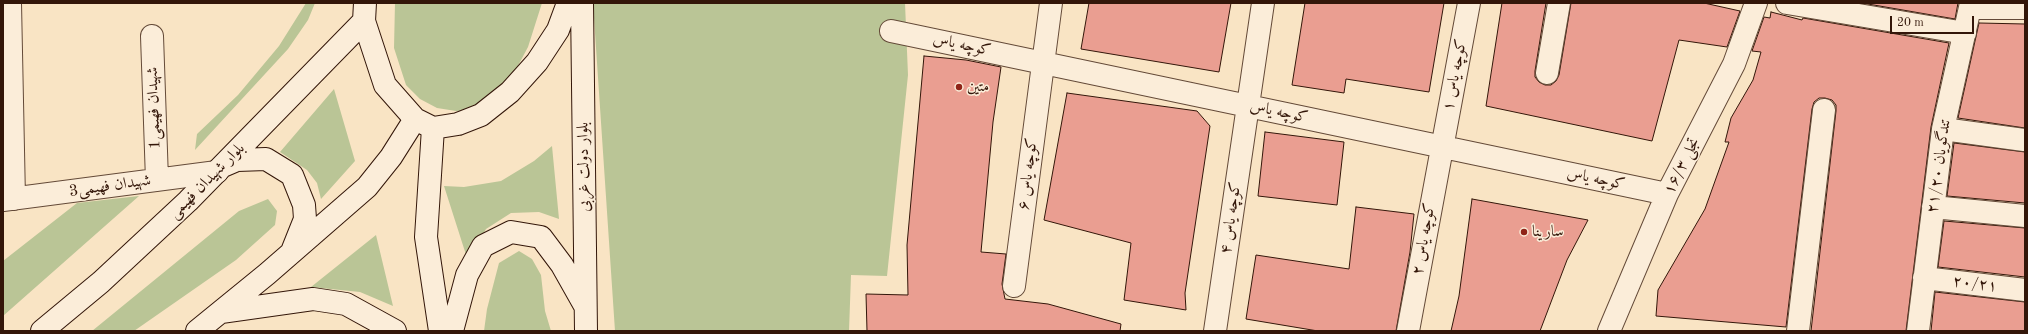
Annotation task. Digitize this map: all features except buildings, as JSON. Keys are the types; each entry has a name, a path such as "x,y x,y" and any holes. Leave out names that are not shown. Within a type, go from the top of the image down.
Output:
{"street":[{"path":"8,200 10,3"},
{"path":"365,12 385,85 424,123 458,124 481,115 510,92 537,62 558,30 568,3"},
{"name":"بلوار دولت غربی","path":"582,3 586,331"},
{"name":"کوچه یاس ۶","path":"1014,286 1042,62 1051,3"},
{"name":"کوچه یاس ۴","path":"1215,331 1263,3"},
{"name":"کوچه یاس ۱","path":"1441,147 1469,3"},
{"path":"1547,73 1559,3"},
{"name":"۱۶/۳ تجلی","path":"1610,331 1667,194 1734,64 1756,3"},
{"path":"1787,3 1965,33"},
{"path":"1971,6 2025,8"},
{"name":"۲۱/۲۰ تندگویان","path":"1918,331 1943,129 1971,6"},
{"name":"بلوار شهیدان فهیمی","path":"42,331 102,282 220,169 365,12"},
{"name":"کوچه یاس","path":"891,30 1667,194"},
{"name":"1شهیدان فهیمی","path":"152,36 157,180"},
{"path":"1798,331 1824,110"},
{"path":"197,331 367,187 391,157 424,123"},
{"path":"424,123 426,237 440,331"},
{"path":"1943,129 2024,140"},
{"name":"کوچه یاس ۲","path":"1408,331 1441,147"},
{"name":"3شهیدان فهیمی","path":"8,200 157,180 220,169 237,160 266,159 292,175 304,204 305,219 292,252"},
{"path":"1933,207 2025,216"},
{"path":"452,331 467,274 483,246 511,232 541,237 562,265 585,305"},
{"name":"۲۰/۲۱","path":"1924,278 2025,290"},
{"path":"221,312 313,299 346,304 395,331"}],"green space":[{"path":"306,3 315,3 308,20 288,49 195,150 197,134 238,95 279,46"},
{"path":"395,3 542,3 528,47 512,77 479,110 456,111 437,108 420,99 406,85 394,48"},
{"path":"593,3 905,3 908,75 887,276 851,275 849,331 615,331"},
{"path":"334,89 355,161 321,199 317,183 307,170 280,152"},
{"path":"552,146 559,219 539,212 511,213 486,229 468,261 444,186 464,187 501,181 534,161"},
{"path":"139,196 3,316 3,261 77,203"},
{"path":"268,199 277,211 275,225 236,260 134,331 92,331 239,211"},
{"path":"376,235 393,306 360,292 311,287"},
{"path":"519,251 532,259 541,275 545,311 551,331 484,331 487,309 499,263"}],"place":[{"name":"متین","path":"959,87"},
{"name":"سارینا","path":"1524,232"}]}
